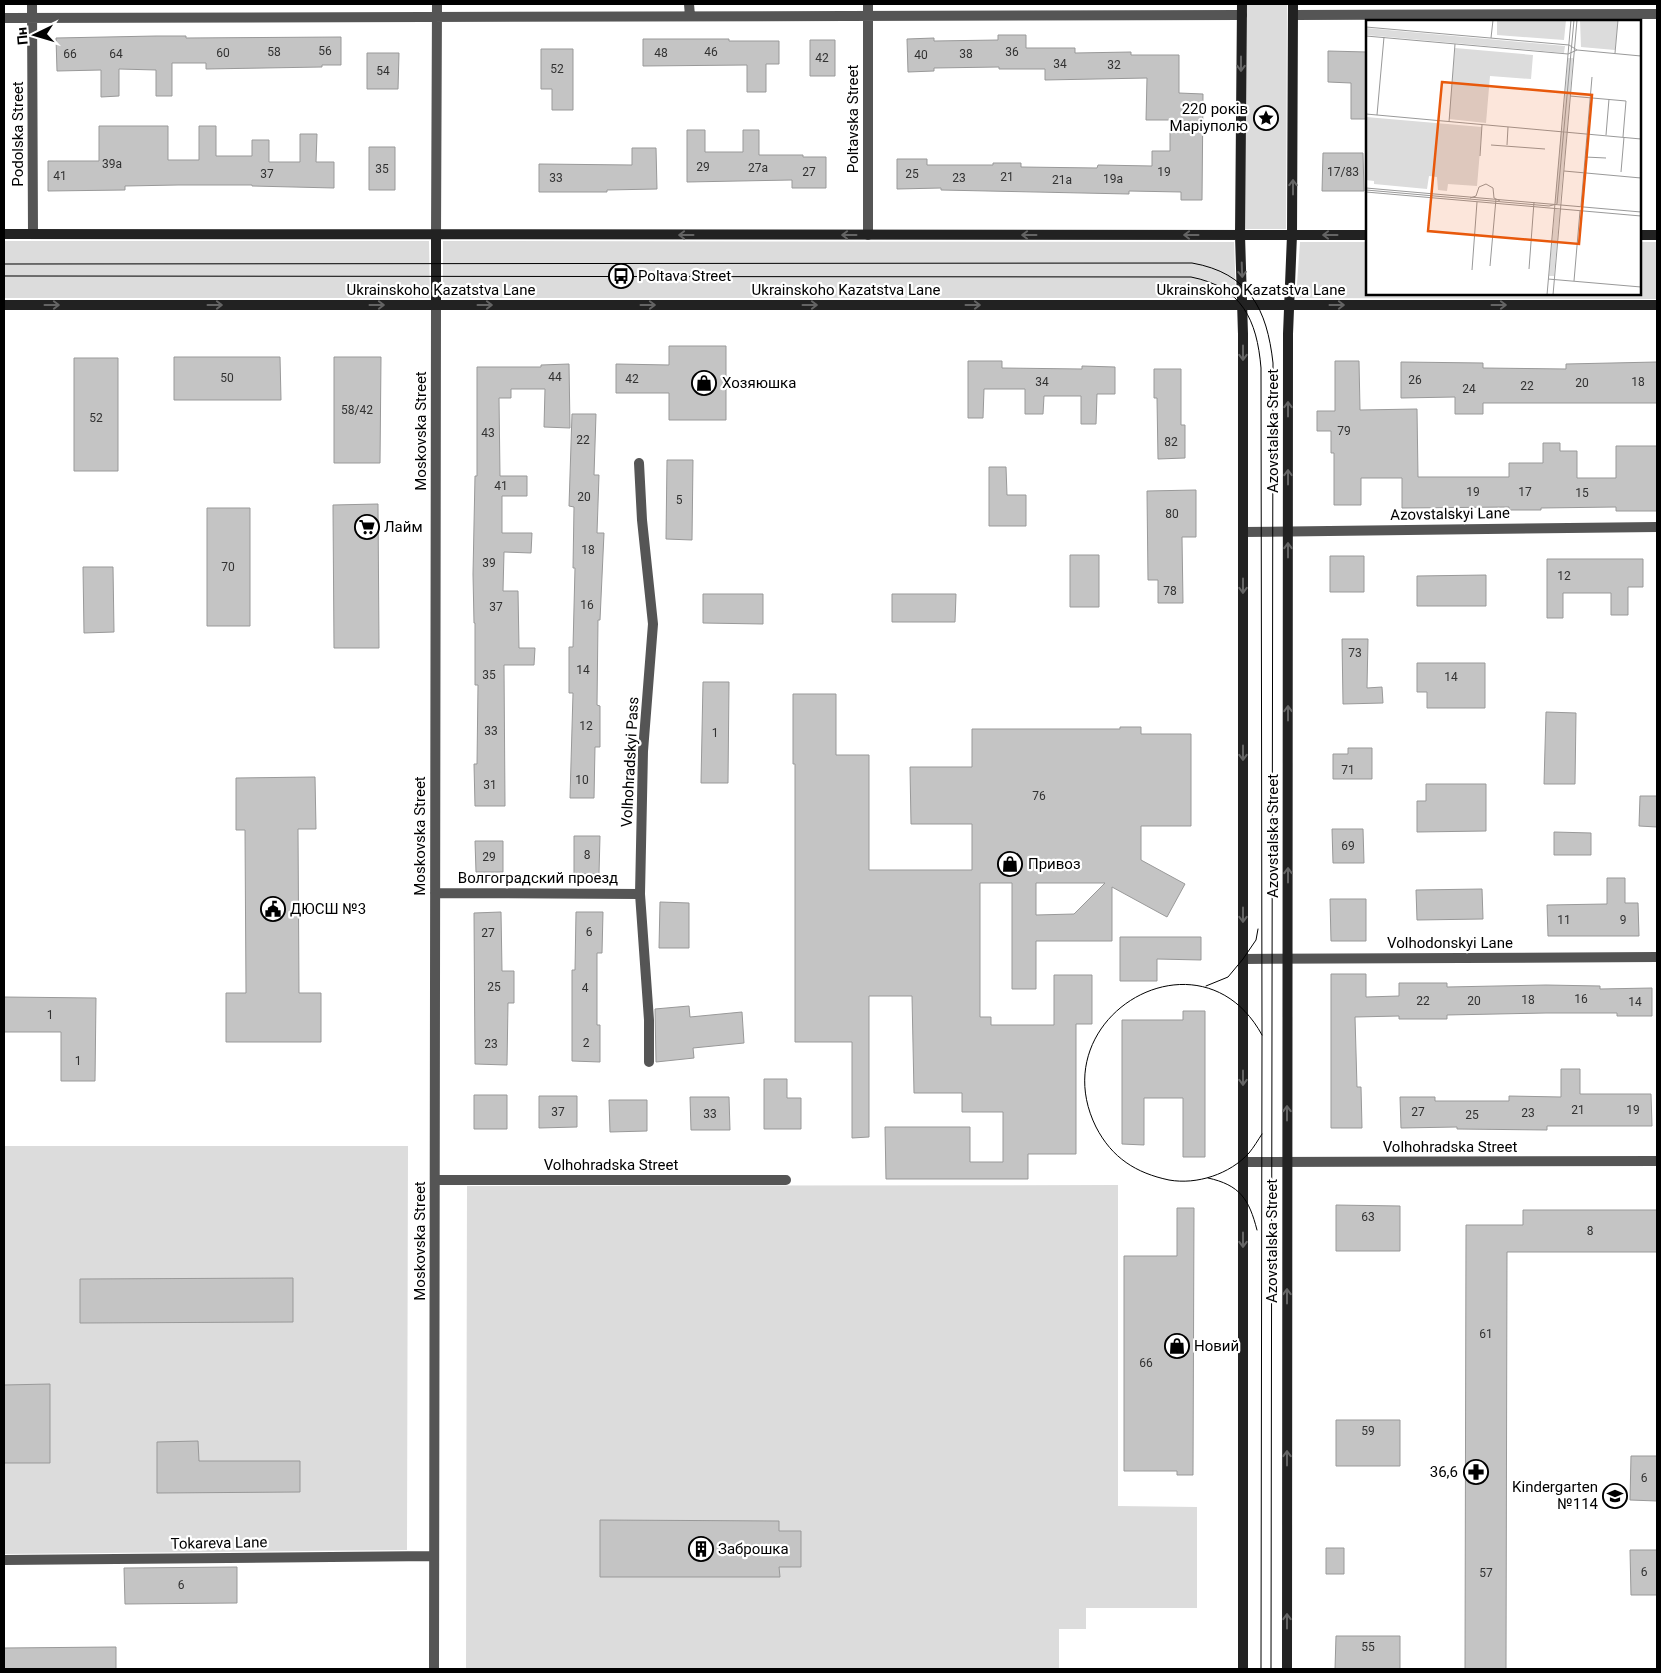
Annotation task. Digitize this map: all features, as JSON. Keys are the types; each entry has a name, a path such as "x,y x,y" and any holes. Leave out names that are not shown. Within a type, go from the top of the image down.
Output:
{"street":[{"name":"Podolska Street","path":"32,4 33,234"},
{"name":"Moskovska Street","path":"434,1669 437,4"},
{"path":"690,4 690,16"},
{"name":"Poltavska Street","path":"868,4 868,235"},
{"name":"Azovstalska Street","path":"1242,4 1240,236 1243,305 1243,1669"},
{"path":"1294,9 1657,14"},
{"name":"Azovstalska Street","path":"1287,1669 1288,305 1292,235 1294,9"},
{"path":"4,18 1242,15"},
{"path":"4,234 1366,235"},
{"path":"1641,235 1657,235"},
{"name":"Ukrainskoho Kazatstva Lane","path":"4,305 1657,305"},
{"name":"Volhohradskyi Pass","path":"639,463 642,520 652,624 644,751 640,894 649,1020 649,1062"},
{"name":"Azovstalskyi Lane","path":"1243,532 1657,527"},
{"name":"Волгоградский проезд","path":"435,893 640,894"},
{"name":"Volhodonskyi Lane","path":"1243,959 1657,957"},
{"name":"Volhohradska Street","path":"1243,1162 1657,1161"},
{"name":"Volhohradska Street","path":"435,1180 786,1180"},
{"name":"Tokareva Lane","path":"4,1560 434,1556"}],"shaded area":[{"path":"1245,4 1287,4 1286,229 1245,229"},
{"path":"4,241 429,241 430,298 4,298"},
{"path":"443,241 1234,242 1236,298 443,298"},
{"path":"1300,242 1366,242 1366,295 1641,295 1641,242 1657,242 1657,299 1296,298"},
{"path":"4,1146 408,1146 407,1550 4,1554"},
{"path":"1118,1185 1118,1506 1197,1507 1197,1608 1086,1608 1086,1629 1059,1629 1059,1669 466,1669 467,1186"}],"building":[{"path":"998,35 1026,35 1026,48 1075,48 1075,53 1131,52 1131,55 1179,55 1179,93 1203,94 1202,200 1181,200 1181,192 1129,191 1129,194 941,190 941,188 897,189 897,159 927,159 927,165 1021,163 1021,167 1097,168 1098,165 1152,166 1152,151 1170,151 1170,120 1146,120 1147,78 1045,80 1045,69 999,69 999,67 934,68 934,71 908,72 907,39 934,38 934,41 998,40"},
{"path":"186,36 186,38 341,37 341,65 206,69 206,63 172,63 172,96 156,96 156,70 119,69 119,96 101,97 101,70 57,71 56,38"},
{"path":"643,39 779,41 779,64 766,64 766,92 747,92 747,65 643,66"},
{"path":"810,40 835,40 835,76 810,76"},
{"path":"541,49 573,49 573,110 552,110 552,89 541,89"},
{"path":"1328,51 1366,52 1366,119 1351,119 1351,83 1328,82"},
{"path":"367,53 399,53 398,89 367,89"},
{"path":"99,126 168,126 168,160 199,160 199,126 216,126 216,156 252,156 252,140 269,140 269,162 300,162 300,134 317,134 316,162 334,162 334,188 178,185 125,186 125,190 48,191 48,161 99,161"},
{"path":"687,130 705,130 705,152 743,152 743,130 759,130 759,155 826,157 826,188 792,188 792,180 687,182"},
{"path":"369,147 395,147 395,190 369,190"},
{"path":"632,148 656,148 657,189 607,190 607,192 539,192 539,164 632,165"},
{"path":"1323,153 1363,153 1364,191 1322,191"},
{"path":"669,346 726,346 726,420 669,420 669,393 616,393 616,364 669,365"},
{"path":"174,357 280,357 281,400 174,400"},
{"path":"334,357 381,357 380,463 334,463"},
{"path":"74,358 118,358 118,471 74,471"},
{"path":"968,361 1002,361 1002,368 1082,369 1082,366 1115,367 1115,394 1097,394 1096,424 1081,424 1081,396 1044,396 1043,414 1025,414 1025,389 984,389 983,418 968,418"},
{"path":"1335,361 1359,361 1360,410 1417,409 1418,477 1509,477 1509,463 1543,463 1543,443 1560,443 1560,451 1577,451 1577,478 1616,478 1616,446 1657,446 1657,511 1616,511 1616,507 1541,508 1541,510 1509,510 1509,507 1402,508 1402,478 1361,478 1361,505 1334,505 1334,453 1331,453 1331,431 1317,431 1317,411 1335,411"},
{"path":"1401,362 1483,363 1483,368 1566,369 1566,364 1657,362 1657,403 1483,403 1483,414 1455,414 1455,397 1401,398"},
{"path":"569,364 570,428 544,427 545,389 511,389 511,398 499,398 500,476 527,476 527,496 502,496 502,533 532,533 531,553 504,552 503,591 518,591 519,648 535,648 534,665 504,665 505,806 475,806 474,764 477,764 478,685 475,685 473,574 475,476 477,476 477,367 541,367 541,365"},
{"path":"1154,369 1181,369 1181,425 1185,425 1185,458 1158,459 1157,398 1154,398"},
{"path":"572,414 596,414 594,475 599,475 597,533 604,533 600,620 598,620 597,705 600,706 600,747 595,747 594,798 570,798 573,693 569,693 569,647 573,647 575,568 573,568 574,507 569,506"},
{"path":"667,460 693,460 692,540 666,539"},
{"path":"989,467 1006,467 1007,495 1026,495 1026,526 989,526"},
{"path":"1196,490 1196,537 1182,537 1183,603 1158,603 1158,580 1148,580 1147,491"},
{"path":"378,504 379,648 334,648 333,505"},
{"path":"207,508 250,508 250,626 207,626"},
{"path":"1070,555 1099,555 1099,607 1070,607"},
{"path":"1330,556 1364,556 1364,592 1330,592"},
{"path":"1547,559 1643,559 1643,587 1628,587 1628,615 1611,615 1611,593 1563,593 1563,618 1547,618"},
{"path":"83,567 113,567 114,632 84,633"},
{"path":"1486,575 1486,606 1417,606 1417,576"},
{"path":"703,594 763,594 763,624 703,623"},
{"path":"892,594 956,594 955,622 892,622"},
{"path":"1342,639 1368,639 1367,688 1382,687 1383,703 1343,704"},
{"path":"1417,663 1485,663 1485,708 1427,708 1427,692 1417,692"},
{"path":"703,682 729,682 728,783 701,783"},
{"path":"793,694 836,694 836,755 869,755 869,870 972,870 972,824 911,824 910,767 972,767 972,729 1120,729 1120,727 1141,727 1141,734 1191,734 1191,826 1141,826 1141,860 1185,884 1167,917 1112,887 1112,941 1036,941 1036,989 1012,989 1012,883 980,883 980,1017 991,1017 991,1025 1054,1025 1054,975 1092,975 1092,1024 1076,1024 1076,1154 1028,1154 1028,1179 886,1179 885,1127 970,1127 970,1162 1003,1162 1003,1112 962,1112 962,1093 914,1093 912,996 869,996 869,1137 852,1138 852,1042 795,1042 795,764 793,764","holes":["1036,883 1105,883 1074,914 1036,915"]},
{"path":"1546,712 1576,713 1575,784 1544,784"},
{"path":"1348,748 1372,748 1372,779 1333,779 1333,754 1348,754"},
{"path":"315,777 316,829 298,829 299,993 321,993 321,1042 226,1042 226,993 246,993 245,830 236,830 236,778"},
{"path":"1426,784 1486,784 1486,831 1417,832 1417,801 1426,801"},
{"path":"1640,796 1657,796 1657,827 1639,826"},
{"path":"1332,829 1363,829 1364,863 1333,863"},
{"path":"1554,832 1591,833 1591,855 1554,855"},
{"path":"574,836 600,836 599,874 574,874"},
{"path":"475,841 503,841 503,872 476,872"},
{"path":"1607,878 1625,878 1625,903 1638,903 1639,936 1548,936 1547,905 1607,904"},
{"path":"1482,889 1483,919 1417,920 1416,890"},
{"path":"1330,899 1366,899 1366,941 1331,941"},
{"path":"660,902 689,903 689,948 659,948"},
{"path":"501,912 502,971 514,971 514,1003 508,1003 507,1065 475,1064 474,913"},
{"path":"576,912 603,912 602,953 597,953 597,1025 600,1025 600,1062 572,1061 572,970 575,970"},
{"path":"1120,937 1201,937 1201,960 1157,959 1157,981 1120,981"},
{"path":"1331,974 1366,974 1366,997 1399,996 1399,983 1447,983 1447,987 1546,985 1600,986 1600,989 1652,988 1652,1016 1617,1016 1617,1013 1546,1013 1447,1015 1447,1019 1399,1019 1399,1016 1355,1017 1357,1087 1361,1087 1362,1128 1331,1128"},
{"path":"4,997 96,998 95,1081 61,1081 61,1032 4,1032"},
{"path":"689,1006 690,1017 742,1012 744,1043 693,1048 694,1058 656,1062 655,1009"},
{"path":"1183,1011 1205,1011 1205,1157 1183,1157 1183,1098 1144,1098 1144,1145 1122,1144 1122,1020 1183,1020"},
{"path":"1561,1069 1580,1069 1580,1094 1651,1094 1652,1126 1547,1126 1547,1130 1457,1129 1457,1127 1401,1128 1400,1097 1435,1097 1435,1101 1509,1101 1509,1096 1561,1097"},
{"path":"764,1079 787,1079 787,1098 801,1098 801,1129 764,1129"},
{"path":"474,1095 507,1095 507,1129 474,1129"},
{"path":"539,1096 577,1096 577,1127 539,1128"},
{"path":"690,1097 729,1097 730,1130 691,1130"},
{"path":"609,1100 647,1100 647,1131 610,1132"},
{"path":"1336,1205 1400,1206 1400,1251 1336,1251"},
{"path":"1177,1208 1194,1208 1193,1475 1177,1475 1177,1471 1124,1471 1124,1256 1177,1256"},
{"path":"1523,1210 1657,1210 1657,1252 1507,1252 1506,1669 1465,1669 1466,1225 1523,1225"},
{"path":"293,1278 293,1322 80,1323 80,1279"},
{"path":"50,1384 50,1463 4,1463 4,1385"},
{"path":"1336,1420 1400,1420 1400,1466 1336,1466"},
{"path":"198,1441 199,1461 300,1461 300,1492 157,1493 157,1442"},
{"path":"1631,1456 1657,1456 1657,1501 1630,1500"},
{"name":"Заброшка","path":"600,1520 779,1521 779,1531 801,1531 801,1567 779,1567 780,1577 600,1577"},
{"path":"1326,1548 1344,1548 1344,1574 1326,1574"},
{"path":"1630,1550 1657,1550 1657,1595 1631,1595"},
{"path":"237,1567 237,1603 125,1604 124,1568"},
{"path":"1336,1636 1400,1636 1400,1669 1335,1669"},
{"path":"116,1647 116,1669 4,1669 4,1648"}],"tram line":[{"path":"4,264 1192,263 1212,268 1228,275 1252,296 1266,326 1273,363 1271,1669"},
{"path":"4,276 1191,277 1223,289 1235,298 1244,308 1251,321 1256,335 1261,368 1261,1669"},
{"path":"1206,986 1228,977 1256,940 1258,929"},
{"path":"1262,1035 1235,1002 1203,987 1168,986 1136,997 1108,1020 1090,1050 1085,1087 1096,1127 1102,1138 1117,1156 1136,1168 1157,1177 1169,1180 1191,1181 1223,1172 1249,1153 1262,1134"},
{"path":"1208,1178 1228,1185 1242,1195 1254,1219 1257,1230"}],"place":[{"name":"220 років Маріуполю","path":"1266,118"},
{"name":"Poltava Street","path":"621,276"},
{"name":"Хозяюшка","path":"704,383"},
{"name":"Лайм","path":"367,527"},
{"name":"Привоз","path":"1010,864"},
{"name":"ДЮСШ №3","path":"273,909"},
{"name":"Новий","path":"1177,1346"},
{"name":"36,6","path":"1476,1472"},
{"name":"Kindergarten №114","path":"1615,1496"},
{"name":"Заброшка","path":"701,1549"}]}
